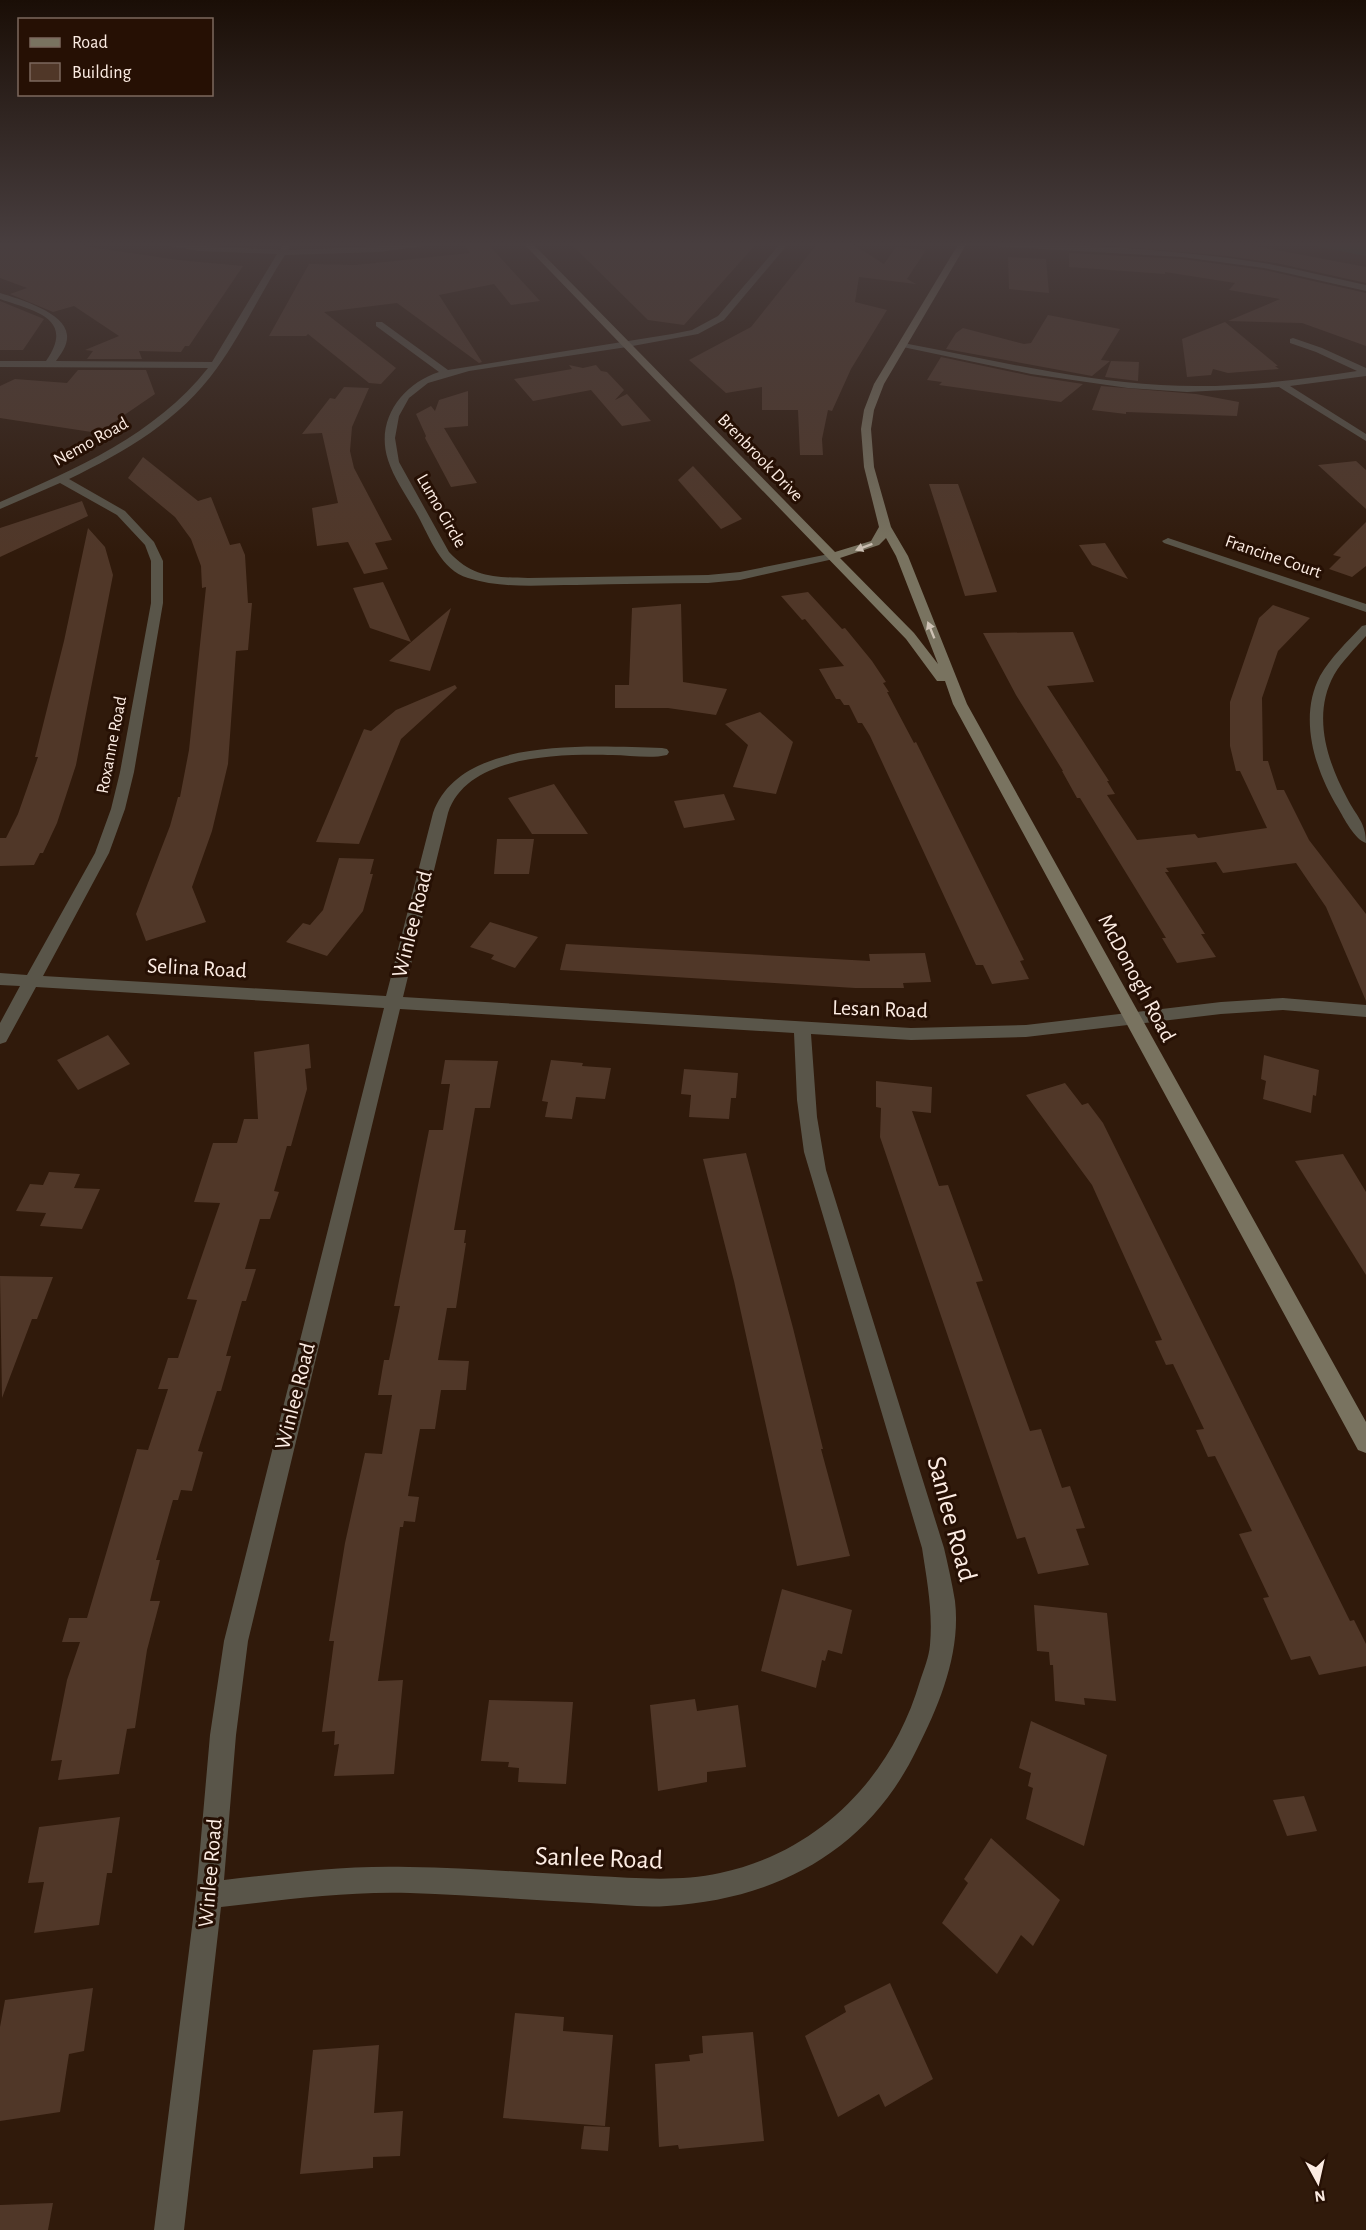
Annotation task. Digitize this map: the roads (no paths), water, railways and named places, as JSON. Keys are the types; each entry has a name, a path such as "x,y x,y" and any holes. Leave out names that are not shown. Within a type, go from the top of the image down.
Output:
{"main road":[{"name":"Brenbrook Drive","path":"629,347 910,636 933,664 960,704"},
{"name":"McDonogh Road","path":"902,347 879,384 869,410 866,429 869,467 885,527 902,556 960,704 1366,1443"},
{"path":"834,556 875,543 885,527"}],"street":[{"path":"50,363 62,347"},
{"name":"Nemo Road","path":"0,506 61,479 147,430 188,397 214,365 225,347"},
{"path":"410,347 446,374"},
{"name":"Lumo Circle","path":"608,347 446,374 425,381 411,390 400,403 393,419 390,450 394,462 444,554 455,566 469,575 499,581 676,581 740,576 834,556"},
{"path":"909,347 1124,384 1195,388 1280,384 1366,373"},
{"path":"1311,347 1366,373"},
{"path":"0,364 214,365"},
{"path":"1280,384 1366,438"},
{"name":"Roxanne Road","path":"0,1038 102,853 118,809 157,603 157,561 150,544 121,513 61,479"},
{"name":"Francine Court","path":"1168,540 1366,608"},
{"path":"1366,629 1334,664 1322,684 1317,707 1317,732 1323,762 1338,797 1366,838"},
{"name":"Winlee Road","path":"169,2230 209,1895 222,1736 236,1641 438,821 446,800 460,783 484,768 510,759 537,753 662,753"},
{"name":"Selina Road","path":"0,979 392,1002"},
{"name":"Lesan Road","path":"392,1002 911,1034 964,1034 1134,1020 1221,1008 1283,1004 1366,1011"},
{"name":"Sanlee Road","path":"209,1895 339,1880 409,1880 665,1893 719,1887 775,1871 828,1840 867,1804 897,1764 926,1707 942,1647 943,1602 933,1548 810,1143 805,1104 802,1028"}]}
